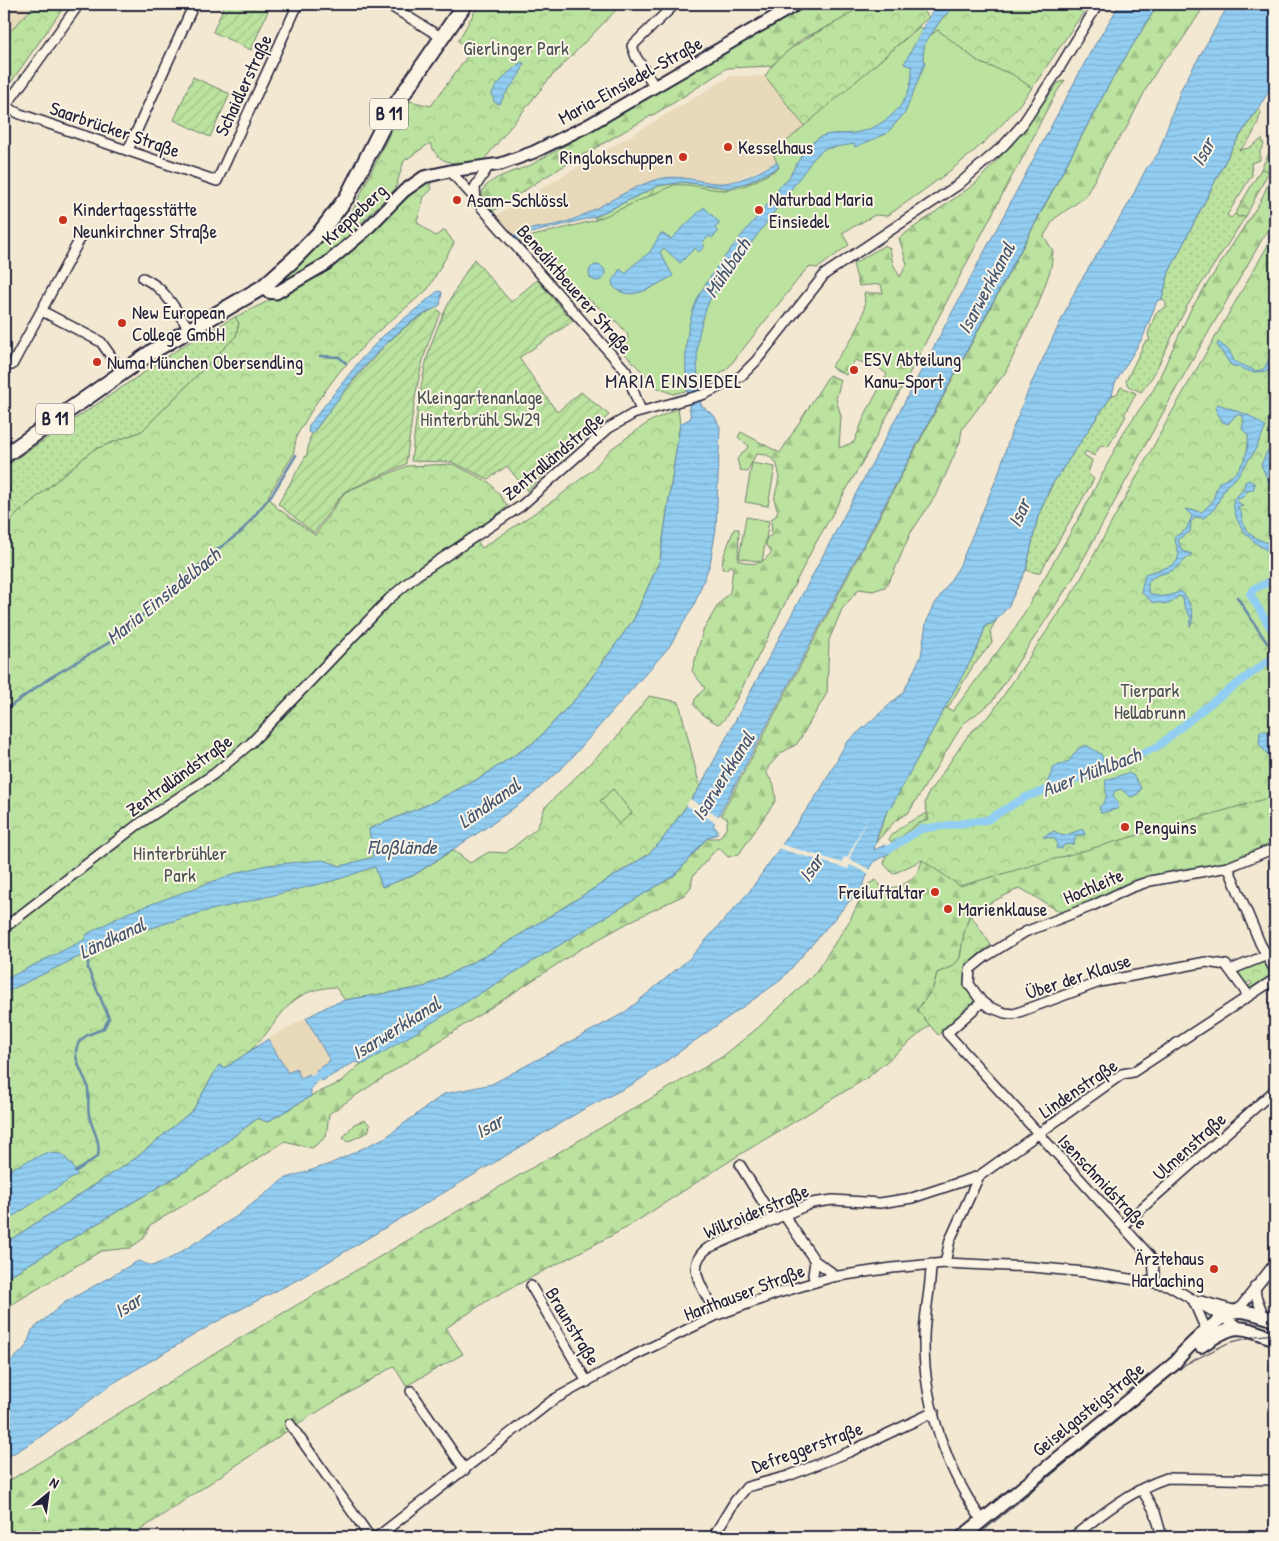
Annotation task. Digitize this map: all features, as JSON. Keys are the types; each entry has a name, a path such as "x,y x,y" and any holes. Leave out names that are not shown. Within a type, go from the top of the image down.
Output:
{"main road":[{"name":"B 11","path":"4,456 153,351 264,287 333,218 357,179 388,116 465,4"},
{"path":"1213,1332 1233,1319 1270,1318"},
{"path":"1213,1332 1233,1319"},
{"path":"1233,1319 1275,1340"},
{"name":"Geiselgasteigstraße","path":"962,1537 1213,1332"}],"street":[{"path":"4,107 79,4"},
{"path":"128,150 194,4"},
{"name":"Schaidlerstraße","path":"218,181 298,4"},
{"path":"387,4 441,37"},
{"path":"655,86 636,57 632,46 675,4"},
{"name":"Maria-Einsiedel-Straße","path":"473,169 488,167 534,152 588,126 797,4"},
{"name":"Zentralländstraße","path":"4,928 136,826 214,774 251,743 362,625 417,575 515,510 609,428 641,411 705,394 741,376 756,361 825,274 958,185 1004,145 1022,125 1098,4"},
{"name":"Saarbrücker Straße","path":"4,107 218,181"},
{"path":"475,195 477,183 488,167"},
{"name":"Kreppeberg","path":"264,287 268,292 276,293 326,264 365,231 413,184 424,178 447,172 473,169"},
{"name":"Benediktbeuerer Straße","path":"447,172 471,194 475,195 480,207 626,371 641,411"},
{"path":"12,365 81,237"},
{"path":"143,278 161,289 190,330"},
{"path":"42,312 101,342 122,372"},
{"name":"Hochleite","path":"982,1002 969,984 970,969 1025,932 1136,886 1228,867 1275,848"},
{"path":"1228,867 1265,956 1275,971"},
{"path":"1248,995 1230,970 1265,956"},
{"name":"Über der Klause","path":"982,1002 1005,1013 1014,1014 1100,982 1156,970 1213,962 1222,964 1230,970"},
{"name":"Lindenstraße","path":"979,1176 1122,1074 1133,1072 1248,995 1274,983"},
{"name":"Isenschmidstraße","path":"982,1002 947,1033 1123,1225 1153,1261 1155,1282"},
{"name":"Ulmenstraße","path":"1123,1225 1275,1090"},
{"path":"740,1165 774,1220"},
{"path":"945,1263 950,1240 979,1176"},
{"name":"Willroiderstraße","path":"717,1315 696,1274 696,1259 708,1248 807,1204 824,1201 880,1203 912,1198 979,1176"},
{"path":"784,1215 815,1261 831,1272 832,1277"},
{"path":"815,1261 813,1275 815,1282"},
{"name":"Harthauser Straße","path":"377,1537 540,1409 627,1359 717,1315 815,1282 832,1277 945,1263 1032,1267 1155,1282"},
{"path":"1233,1319 1255,1286 1275,1263"},
{"path":"931,1264 924,1342 924,1367 934,1412 952,1465 982,1520"},
{"path":"1155,1282 1179,1290 1233,1319"},
{"name":"Braunstraße","path":"530,1286 587,1382"},
{"path":"1255,1286 1256,1296 1270,1318"},
{"path":"1192,1298 1233,1319"},
{"path":"1192,1298 1204,1321 1213,1332"},
{"path":"411,1391 464,1470"},
{"name":"Defreggerstraße","path":"713,1537 734,1501 746,1487 794,1474 849,1452 934,1412"},
{"path":"290,1424 370,1537"},
{"path":"1073,1537 1114,1507 1167,1478 1275,1480"},
{"path":"1142,1490 1155,1512 1162,1537"}],"shaded area":[{"path":"4,4 36,4 4,38"},
{"path":"731,76 765,76 805,127 773,153 777,162 733,181 717,183 676,177 652,181 586,214 565,222 520,231 512,237 499,220 497,215"},
{"path":"306,1018 330,1062 316,1070 322,1081 315,1085 309,1074 301,1078 288,1073 268,1039"}],"green space":[{"path":"36,4 66,4 4,92 4,38"},
{"path":"225,4 271,4 251,50 213,32"},
{"name":"Gierlinger Park","path":"479,4 622,4 549,79 483,161 458,163 445,160 439,157 430,143 404,161 395,189 325,259 278,286 353,210 390,133 410,101 431,106 471,51 458,41"},
{"path":"810,4 864,4 843,19 802,39 771,66 727,68 675,102 545,177 495,210 490,212 483,202 482,193 492,181 531,165"},
{"path":"864,4 917,4 929,17 805,127 765,76 772,66 790,49"},
{"path":"958,4 1089,4 1032,88 1011,74 980,63 939,31 931,34 943,17"},
{"path":"1158,4 1201,4 1201,11 1180,43 1162,62 1126,129 1110,151 1085,197 1054,219 1044,236 1053,251 1051,268 1038,305 1005,373 962,429 960,442 938,492 910,534 893,574 885,587 873,591 859,589 842,609 829,640 827,693 797,744 781,753 768,767 767,774 774,785 776,800 739,854 728,857 718,847 693,876 691,887 684,895 579,950 352,1098 329,1114 326,1137 312,1148 285,1141 208,1191 150,1225 143,1239 130,1248 101,1251 4,1309 4,1279 197,1164 258,1118 267,1122 311,1096 341,1082 358,1066 675,875 707,838 719,838 726,829 728,819 721,815 1112,79"},
{"name":"Naturbad Maria Einsiedel","path":"919,27 932,34 938,30 980,63 1012,74 1032,88 983,143 947,173 887,216 875,215 842,233 849,245 818,268 809,267 728,368 702,387 673,394 658,388 621,350 627,342 628,335 618,323 587,298 582,303 525,241 529,237 596,220 674,185 732,189 746,185 779,168 773,153"},
{"path":"193,77 230,94 210,137 174,120"},
{"path":"1065,80 1011,178 872,445 814,546 737,698 724,720 718,724 704,716 694,705 695,699 705,688 692,671 703,631 718,605 730,592 733,568 731,565 727,569 722,569 723,558 734,529 739,529 738,560 753,564 764,560 772,552 766,545 766,538 772,535 771,519 776,516 778,510 775,501 779,479 776,462 767,455 756,454 747,472 740,470 737,459 749,446 738,437 741,432 780,453 829,375 841,380 836,399 841,416 839,448 854,442 866,413 887,374 879,368 855,360 846,375 831,367 850,341 860,323 865,304 864,293 883,293 881,284 859,286 853,264 885,245 890,249 893,264 900,277 907,264 899,238 976,183 1015,141 1058,83"},
{"path":"1258,109 1261,112 1256,128 1251,138 1239,150 1249,148 1262,139 1264,145 1260,151 1260,160 1251,163 1252,175 1227,215 1231,218 1235,214 1240,217 1246,216 1187,306 1153,376 1141,392 1128,386 1126,381 1145,342 1150,341 1148,334 1156,313 1166,307 1166,303 1162,299 1169,272 1232,148"},
{"path":"1275,142 1275,158 1269,171 1261,169"},
{"path":"779,167 775,185 644,198 640,203 596,220 594,217 658,186 683,182 729,188 749,182"},
{"path":"1275,168 1275,217 1177,387 1072,580 992,702 963,724 909,812 895,821 876,842 888,808 890,809 944,707 953,711 1016,627 1083,511 1125,430 1154,389 1191,309 1260,202"},
{"path":"1261,169 1269,171 1246,216 1239,217 1235,214"},
{"name":"Hinterbrühler Park","path":"428,178 432,189 424,197 417,222 435,236 445,230 454,243 428,289 376,333 340,371 316,403 297,435 293,455 268,496 276,507 315,535 345,492 407,466 453,464 489,482 508,506 472,534 482,548 557,498 592,470 611,449 649,422 678,408 680,424 660,560 634,619 579,695 536,741 480,778 429,804 369,829 382,887 414,875 453,850 470,863 489,852 506,853 537,828 545,807 615,739 649,696 679,702 700,787 662,840 649,854 489,954 424,987 345,1000 335,987 318,989 295,1000 250,1051 228,1066 223,1068 219,1065 193,1110 136,1158 4,1244 4,529 18,513 93,450 142,431 236,336 239,323 235,317 279,296"},
{"name":"Tierpark Hellabrunn","path":"1275,233 1275,796 960,886 922,860 893,874 884,864 887,848 917,824 929,820 925,804 928,794 969,734 991,714 1077,586 1172,412"},
{"name":"Kleingartenanlage Hinterbrühl SW29","path":"474,259 511,302 537,280 573,321 519,358 557,412 581,392 609,415 527,491 507,466 488,479 452,462 411,461 420,392 429,351 448,304"},
{"path":"436,307 441,313 426,349 421,368 406,464 344,492 314,533 278,504 307,454 310,437 341,395 386,344 408,325"},
{"path":"235,317 239,323 236,336 142,431 93,450 18,513 4,529 4,467 186,344"},
{"path":"1121,387 1136,393 1124,415 1126,416 1108,447 1101,445 1094,456 1086,451 1084,455 1092,460 1088,474 1094,479 1041,571 1037,573 1026,570 1038,516 1053,483 1112,395 1117,394"},
{"path":"752,463 775,467 768,506 745,502"},
{"path":"746,517 769,521 762,562 739,558"},
{"path":"997,619 990,631 992,643 973,666 947,709 944,707 978,647 986,625 992,624"},
{"path":"1275,761 1275,845 1230,864 1161,876 1062,913 1020,888 970,913 964,933 960,958 953,966 937,973 933,988 917,1010 930,1025 867,1078 739,1155 626,1228 490,1299 446,1328 463,1354 406,1386 394,1366 299,1423 130,1537 4,1537 4,1484 242,1337 722,1057 760,1026 815,973 850,920 867,885 876,880 883,889 897,887 913,878 922,860"},
{"path":"613,789 632,813 619,824 600,801"},
{"path":"966,797 910,834 891,842 889,839 895,832 913,820"},
{"path":"970,914 991,945 973,961 964,982 978,1001 938,1035 917,1010 933,988 937,973 953,966 960,958 964,933"},
{"path":"1262,961 1272,974 1249,989 1247,987 1252,984 1250,981 1245,984 1238,972"},
{"path":"365,1120 370,1125 368,1132 347,1142 343,1138 354,1124"}],"water":[{"name":"Floßlände","path":"940,4 958,4 943,17 925,43 923,55 925,63 905,113 886,134 855,147 854,144 824,149 814,158 710,299 698,339 697,363 701,405 715,417 720,427 716,529 710,564 694,605 669,647 566,764 533,794 496,821 414,875 382,887 375,867 332,881 195,914 114,940 4,993 4,980 84,940 87,934 127,913 236,873 267,865 323,860 341,866 373,857 369,829 429,804 480,778 536,741 579,695 634,619 660,560 680,424 691,418 686,374 688,328 697,300 704,287 723,259 777,192 780,185 786,182 803,153 812,143 826,135 854,133 877,126 896,111 903,102 911,80 912,67 904,64 931,14"},
{"path":"1120,4 1158,4 1112,79 713,826 717,829 717,834 707,838 675,875 364,1064 355,1062 322,1081 316,1070 330,1061 306,1018 330,1005 345,1000 424,987 489,954 649,854 662,840 700,787 1090,53"},
{"name":"Isar","path":"1229,4 1275,4 1275,82 1232,148 1169,272 1162,299 1157,301 1143,337 1115,383 1112,395 1051,486 1038,516 1026,570 1008,607 992,624 986,625 978,647 890,809 888,809 878,832 874,850 885,845 890,853 873,862 862,887 781,980 635,1083 584,1109 301,1278 216,1322 115,1382 36,1440 4,1459 4,1368 26,1347 32,1330 64,1303 138,1261 152,1266 173,1257 237,1216 284,1179 330,1164 386,1137 444,1094 492,1084 624,1013 689,959 749,892 821,789 846,743 903,693 921,656 926,623 935,604 959,567 998,475 1011,433 1031,384 1057,329 1078,285 1128,205 1146,169 1158,154 1181,89"},
{"path":"520,63 524,63 522,69 500,104 494,102 492,93 495,88"},
{"path":"777,162 779,167 749,182 729,188 683,182 658,186 594,217 523,235 515,241 512,237 531,229 566,222 652,181 677,177 717,183 733,182 748,177"},
{"path":"704,207 720,223 715,228 718,232 712,238 709,236 702,243 705,246 699,252 695,248 680,263 664,248 660,252 673,276 651,288 635,293 628,294 613,286 612,281 620,269 626,274 631,267 650,252 661,233 671,239"},
{"path":"597,265 605,273 597,281 589,273"},
{"path":"438,291 442,292 440,305 411,322 380,349 356,376 312,434 308,432 309,425 362,358 383,336"},
{"path":"1218,342 1229,350 1234,361 1256,371 1264,369 1268,361 1275,359 1275,371 1252,372 1231,365 1217,345"},
{"path":"1218,404 1250,416 1266,427 1254,452 1236,478 1226,486 1215,508 1204,518 1195,517 1191,522 1190,532 1178,539 1182,551 1192,554 1173,570 1151,579 1149,582 1149,593 1153,595 1165,596 1181,591 1191,608 1193,618 1190,626 1191,618 1184,606 1183,598 1179,596 1169,604 1152,602 1141,592 1145,574 1171,566 1177,561 1179,554 1174,537 1186,530 1192,516 1185,509 1202,512 1212,502 1219,482 1232,476 1245,457 1248,435 1242,429 1244,420 1242,415 1236,415 1228,424 1223,422 1215,409"},
{"path":"1275,434 1275,462 1269,466 1272,481 1269,482 1261,465"},
{"path":"1249,480 1255,484 1253,490 1247,491 1243,497 1236,500 1243,506 1237,507 1241,513 1244,526 1249,533 1268,543 1275,540 1275,554 1252,540 1241,526 1234,510 1233,500 1243,490 1245,482"},
{"path":"1260,731 1267,731 1275,742 1275,759 1268,755 1259,744"},
{"name":"Auer Mühlbach","path":"1086,745 1101,754 1107,768 1049,788 1047,783 1054,767 1069,761 1078,749"},
{"path":"1128,773 1134,776 1141,788 1138,794 1131,797 1121,789 1115,791 1113,795 1119,806 1117,809 1101,813 1099,807 1105,801 1106,780"},
{"path":"1083,829 1085,835 1076,835 1074,844 1064,845 1062,849 1056,848 1057,843 1054,838 1043,837 1054,831 1063,836"},
{"path":"268,1039 288,1073 296,1068 301,1078 309,1074 315,1085 311,1089 311,1096 267,1122 258,1118 197,1164 4,1279 4,1244 136,1158 193,1110 219,1065 223,1068 228,1066"},
{"path":"46,1153 62,1154 72,1165 77,1175 4,1222 4,1172"}],"pier":[{"path":"690,799 720,817 716,823 686,805"},
{"path":"869,814 849,859 871,870 869,874 850,865 848,869 777,848 780,844 843,863 844,857 847,858"}],"waterway":[{"path":"320,356 339,357 346,363"},
{"name":"Maria Einsiedelbach","path":"4,711 48,679 115,639 218,549 241,532 273,493 296,455"},
{"path":"1275,580 1255,588 1250,594 1271,629 1275,631"},
{"path":"1237,597 1267,643"},
{"name":"Auer Mühlbach","path":"889,849 921,829 987,820 1026,797 1107,768 1157,747 1211,703 1275,656"},
{"name":"Ländkanal","path":"75,1172 98,1156 99,1150 90,1120 87,1084 77,1059 77,1047 86,1036 104,1028 109,1018 88,969 88,959"},
{"name":"Isarwerkkanal","path":"305,1084 327,1071"}],"tram line":[{"path":"976,1537 1186,1364 1228,1343 1256,1336 1275,1334"}],"place":[{"name":"Kesselhaus","path":"728,147"},
{"name":"Ringlokschuppen","path":"683,157"},
{"name":"Asam-Schlössl","path":"457,200"},
{"name":"Naturbad Maria Einsiedel","path":"759,210"},
{"name":"Kindertagesstätte Neunkirchner Straße","path":"63,220"},
{"name":"New European College GmbH","path":"122,323"},
{"name":"Numa München Obersendling","path":"97,362"},
{"name":"ESV Abteilung Kanu-Sport","path":"854,370"},
{"name":"Penguins","path":"1125,827"},
{"name":"Freiluftaltar","path":"935,892"},
{"name":"Marienklause","path":"948,909"},
{"name":"Ärztehaus Harlaching","path":"1214,1269"}],"district":[{"name":"MARIA EINSIEDEL","path":"674,381"}],"water label":[{"name":"Mühlbach","path":"727,268"}]}
